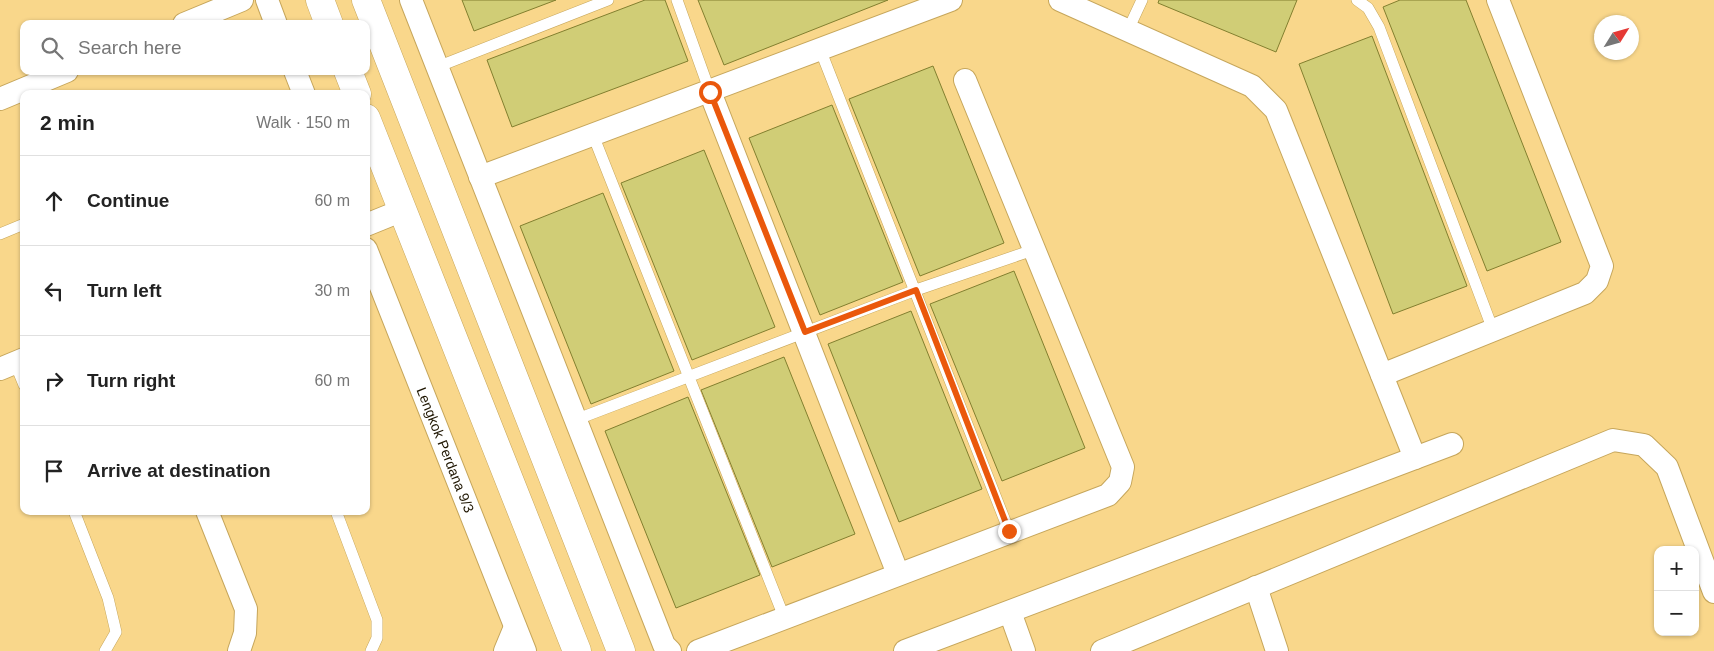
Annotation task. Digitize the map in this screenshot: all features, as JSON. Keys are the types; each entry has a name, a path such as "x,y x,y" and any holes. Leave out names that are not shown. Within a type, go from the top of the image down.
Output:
{"street":[{"path":"194,20 242,0"},
{"path":"267,0 274,20"},
{"path":"320,0 328,20"},
{"path":"366,0 621,651"},
{"path":"411,0 664,646 670,651"},
{"path":"480,177 951,0"},
{"path":"1060,0 1252,86 1276,110 1415,458"},
{"path":"1382,375 1585,293 1597,281 1602,266 1498,0"},
{"path":"2,92 55,75"},
{"path":"297,75 302,90"},
{"path":"350,75 355,90"},
{"path":"698,651 1009,531 1108,495 1120,482 1123,467 965,80"},
{"path":"710,92 898,574"},
{"path":"370,128 577,651"},
{"path":"370,223 403,210"},
{"name":"Lengkok Perdana 9/3","path":"370,259 525,651"},
{"path":"1102,651 1613,440 1644,445 1667,466 1714,592"},
{"path":"905,651 919,648 1452,444"},
{"path":"209,515 246,609 245,632 239,651"},
{"path":"1256,587 1277,651"},
{"path":"1010,612 1024,651"},
{"path":"505,651 515,627"}],"lane":[{"path":"437,67 608,0"},
{"path":"677,0 710,92"},
{"path":"1128,30 1142,0"},
{"path":"1357,0 1368,8 1379,27 1493,330"},
{"path":"820,49 1009,531"},
{"path":"593,135 784,617"},
{"path":"0,234 20,226"},
{"path":"575,420 916,290 1034,250"},
{"path":"13,364 20,377"},
{"path":"76,515 110,606 116,632 105,651"},
{"path":"338,515 377,620 377,638 371,651"}],"building":[{"path":"462,0 556,0 474,31"},
{"path":"645,0 665,0 688,61 512,127 487,60"},
{"path":"698,0 888,0 724,65"},
{"path":"1159,0 1297,0 1276,52 1158,3"},
{"path":"1400,0 1466,0 1561,242 1487,271 1383,7"},
{"path":"1372,36 1467,286 1393,314 1299,64"},
{"path":"933,66 1004,243 920,276 849,99"},
{"path":"832,105 903,282 820,315 749,138"},
{"path":"704,150 775,327 692,360 621,183"},
{"path":"603,193 674,371 591,404 520,226"},
{"path":"1014,271 1085,448 1002,481 930,304"},
{"path":"911,311 982,489 899,522 828,344"},
{"path":"784,357 855,534 772,567 701,390"},
{"path":"688,397 760,575 676,608 605,431"}],"route":[{"path":"710,92 805,332 916,290 1009,531"}]}
